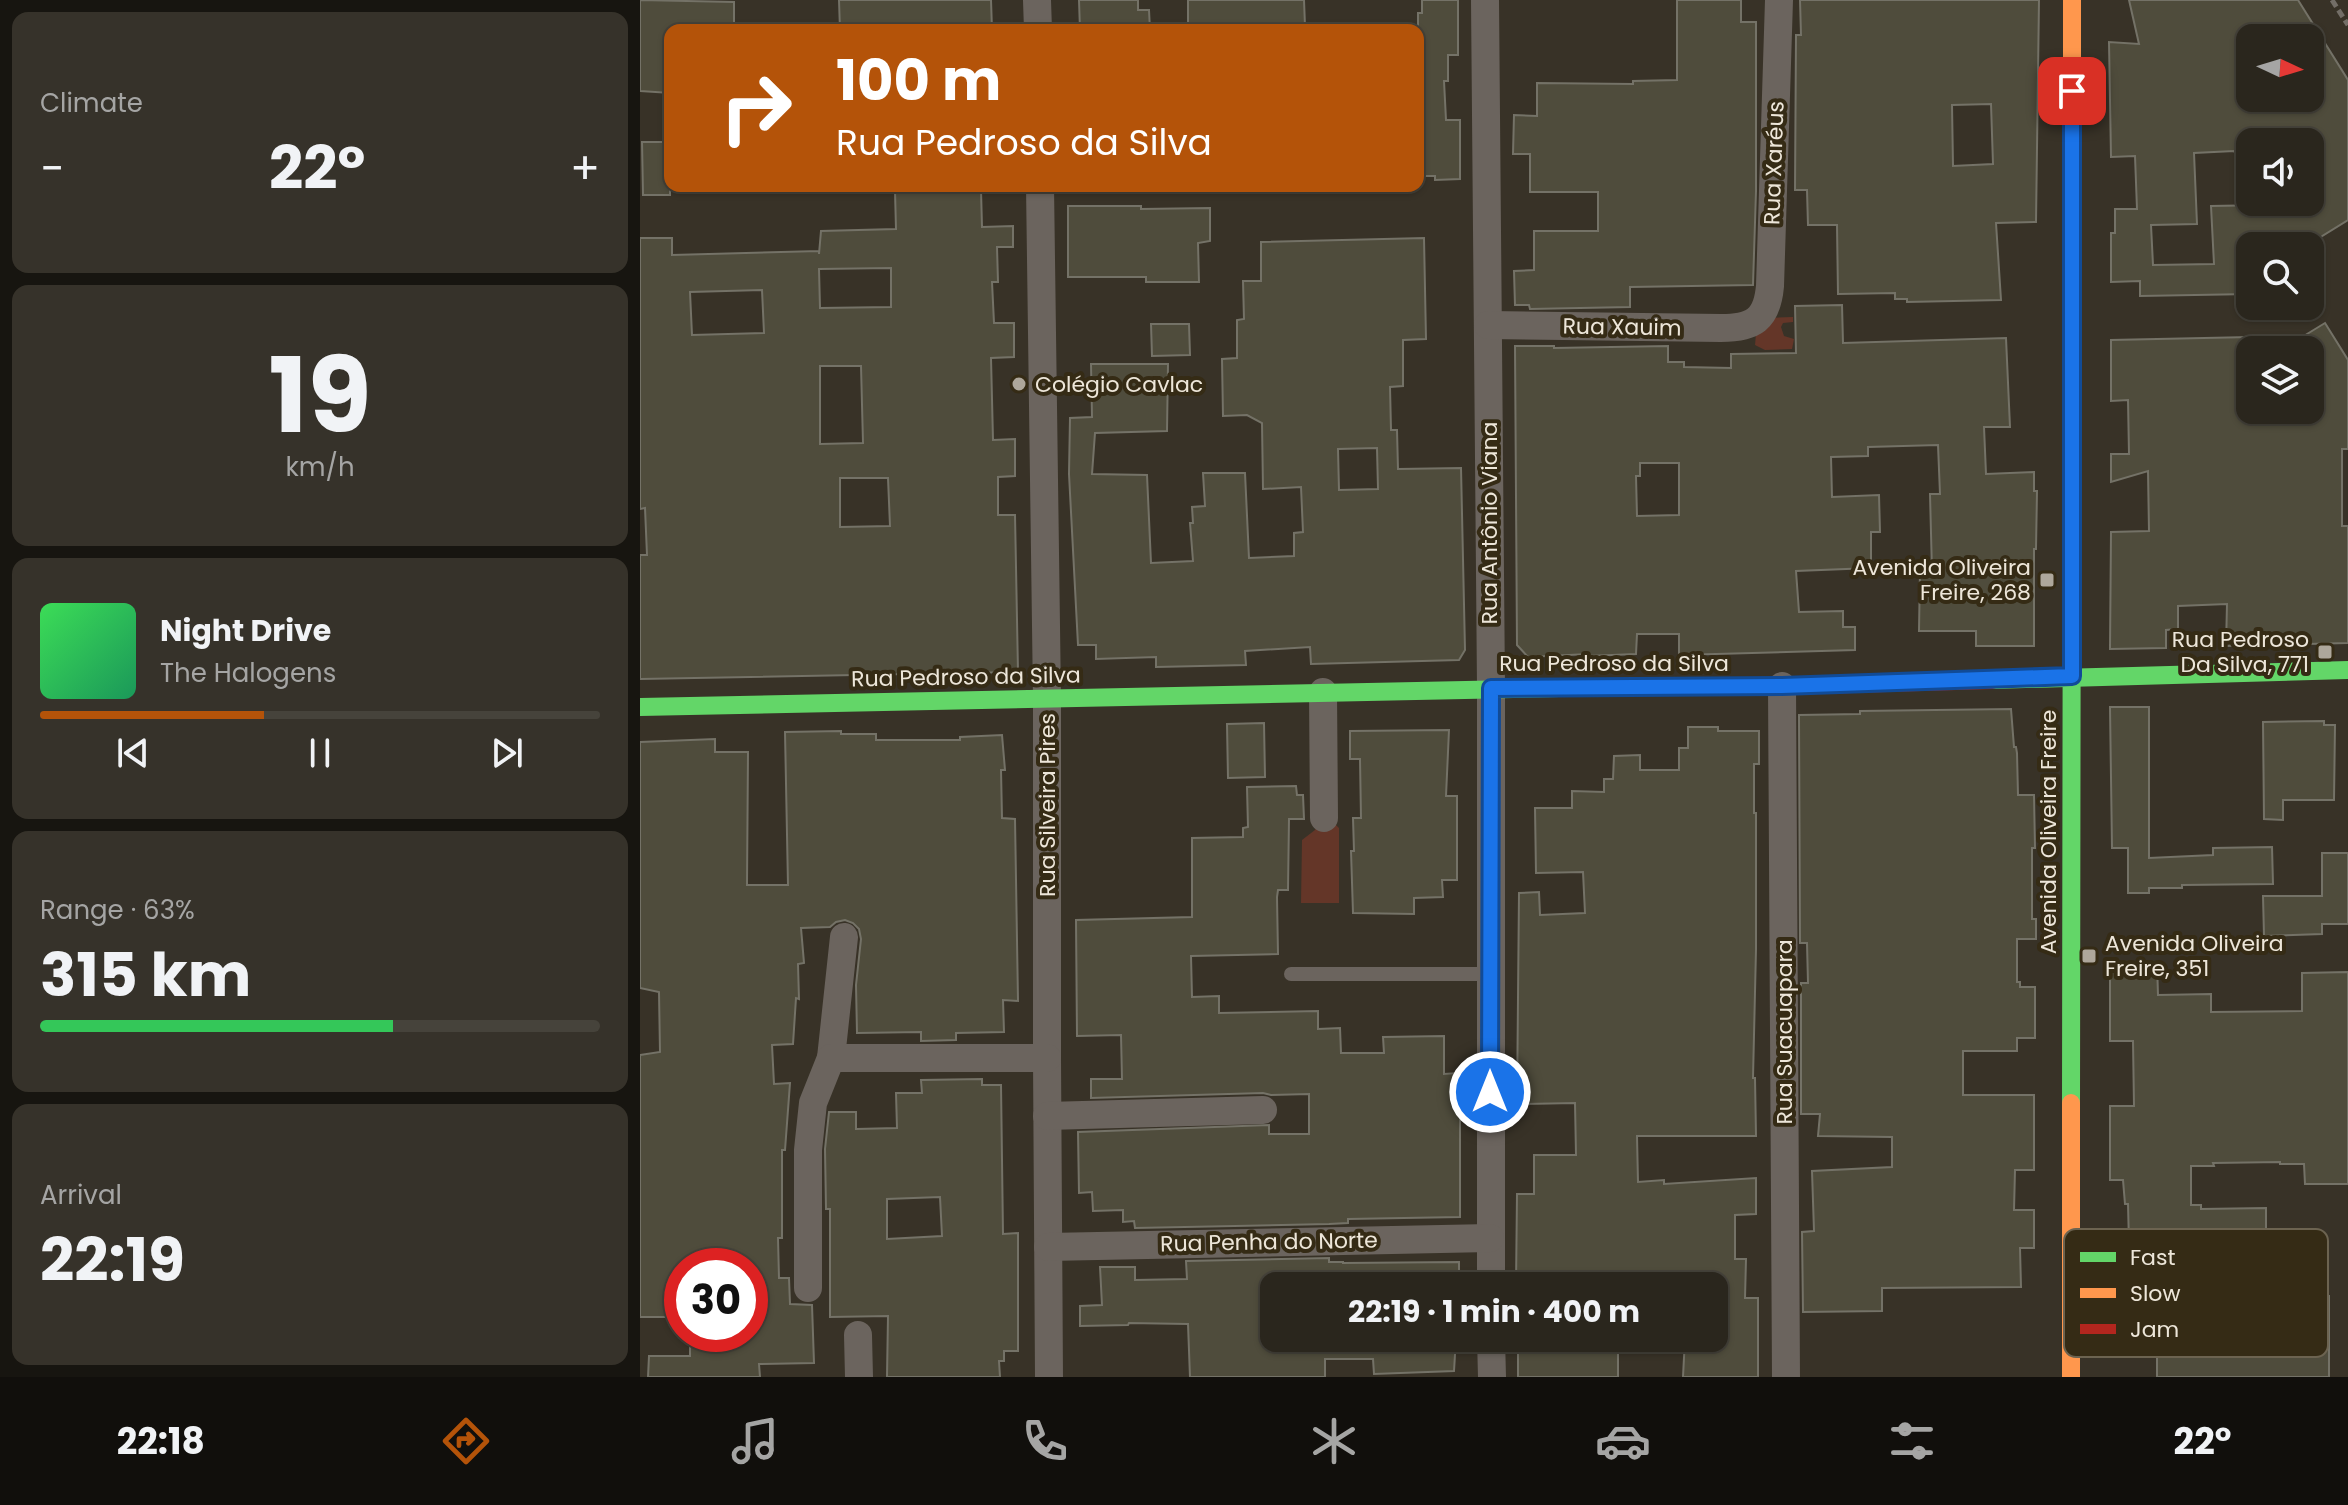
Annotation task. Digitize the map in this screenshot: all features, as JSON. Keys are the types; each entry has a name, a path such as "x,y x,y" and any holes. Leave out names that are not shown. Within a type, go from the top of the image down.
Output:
{"street":[{"path":"1037,0 1038,24"},
{"name":"Rua Antônio Viana","path":"1485,0 1491,688 1491,1272"},
{"name":"Rua Xaréus","path":"1756,321 1765,311 1770,286 1779,0"},
{"name":"Avenida Oliveira Freire","path":"2071,1229 2072,0"},
{"name":"Rua Silveira Pires","path":"1040,192 1047,699 1049,1377"},
{"name":"Rua Xauim","path":"1488,325 1721,328 1746,326 1756,321"},
{"name":"Rua Pedroso da Silva","path":"640,707 1491,688 1782,686 2348,670"},
{"name":"Rua Suacuapara","path":"1782,686 1786,1377"},
{"path":"1323,692 1324,818"},
{"path":"808,1288 808,1150 813,1103 831,1058 844,937"},
{"path":"831,1058 1047,1058"},
{"path":"1047,1116 1263,1110"},
{"name":"Rua Penha do Norte","path":"1048,1247 1490,1238"},
{"path":"858,1335 859,1377"},
{"path":"1491,1352 1492,1377"},
{"name":"Avenida Oliveira Freire","path":"2071,1357 2071,1377"}],"lane":[{"path":"1291,974 1490,974"}],"path":[{"path":"2332,0 2348,25"}],"shaded area":[{"path":"1793,317 1793,322 1783,323 1781,327 1784,336 1794,339 1792,349 1765,350 1755,345 1757,323 1768,318"},
{"path":"1318,823 1334,823 1339,828 1339,903 1301,903 1302,840 1315,830"}],"building":[{"path":"640,0 734,2 734,24 664,24 664,93 640,91"},
{"path":"839,0 991,0 992,24 840,24"},
{"path":"1079,0 1138,0 1138,10 1149,10 1150,24 1080,24"},
{"path":"1188,0 1304,0 1305,24 1188,24"},
{"path":"1422,0 1458,0 1458,55 1448,55 1448,81 1444,81 1446,120 1460,120 1460,179 1435,180 1435,176 1424,176 1424,24 1418,24 1418,13 1422,13"},
{"path":"1677,0 1741,0 1741,22 1756,22 1753,285 1630,287 1630,307 1530,309 1529,305 1515,305 1514,271 1534,270 1534,231 1598,231 1598,192 1530,192 1530,154 1513,154 1514,115 1537,116 1537,83 1633,84 1633,81 1677,80"},
{"path":"1800,0 2039,0 2036,222 1996,223 2001,300 1907,302 1907,299 1895,299 1895,293 1838,294 1837,225 1808,225 1807,190 1795,190 1796,35 1801,35","holes":["1991,104 1993,164 1953,166 1952,105"]},
{"path":"2129,0 2298,0 2313,24 2236,24 2236,112 2324,112 2324,42 2348,80 2348,220 2324,235 2324,232 2236,232 2236,294 2140,296 2140,281 2111,282 2111,233 2115,233 2115,209 2137,209 2135,156 2111,157 2109,42 2139,44"},
{"path":"642,142 664,142 664,192 670,192 670,195 643,195"},
{"path":"895,192 981,192 982,227 1013,226 1013,247 997,247 998,282 992,282 994,323 1014,323 1014,357 991,358 993,440 1015,439 1015,476 998,477 998,515 1015,515 1018,672 640,679 640,555 647,555 645,508 640,509 640,238 672,238 672,255 819,251 819,254 821,231 896,229","holes":["891,268 891,307 820,308 819,269","762,290 764,333 692,335 690,292","820,366 861,366 863,443 820,444","840,478 888,478 890,526 840,527"]},
{"path":"1068,206 1210,208 1210,241 1198,243 1199,282 1146,282 1146,277 1068,277"},
{"path":"1424,238 1426,339 1403,340 1403,386 1390,387 1391,430 1397,430 1398,469 1461,468 1465,650 1459,660 1311,664 1310,647 1245,651 1246,665 1156,667 1156,657 1096,659 1096,645 1078,645 1069,474 1070,418 1092,417 1091,364 1168,364 1167,431 1095,433 1092,474 1147,475 1151,563 1193,561 1190,523 1193,523 1192,507 1205,506 1203,473 1245,473 1249,558 1294,556 1294,533 1303,532 1301,487 1263,489 1262,423 1247,415 1223,416 1222,359 1237,358 1237,320 1244,319 1243,281 1261,281 1261,242","holes":["1377,448 1378,489 1339,490 1338,449"]},
{"path":"1842,305 1843,343 2006,338 2010,427 1984,427 1986,474 2034,472 2034,491 2037,491 2034,646 1976,646 1976,631 1919,631 1920,571 1932,572 1930,494 1940,494 1938,445 1868,447 1868,456 1831,457 1832,497 1879,495 1880,532 1871,532 1871,568 1796,571 1799,612 1843,611 1843,627 1855,627 1855,650 1679,655 1679,634 1637,634 1636,654 1528,657 1517,645 1515,346 1668,346 1668,362 1684,362 1684,367 1731,368 1731,354 1796,353 1795,306","holes":["1640,463 1679,463 1679,515 1637,516 1636,476 1640,476"]},
{"path":"2325,323 2348,360 2348,449 2342,449 2342,526 2348,526 2348,643 2226,646 2227,604 2178,606 2178,629 2166,630 2166,648 2110,649 2111,532 2149,531 2148,471 2111,482 2111,454 2129,454 2128,400 2111,401 2111,340 2236,337 2236,424 2324,424 2324,336 2304,336"},
{"path":"1151,324 1189,324 1190,355 1152,356"},
{"path":"2110,707 2149,707 2149,858 2213,855 2213,848 2272,847 2273,884 2182,885 2182,888 2149,888 2149,893 2128,893 2128,848 2112,848"},
{"path":"2011,709 2017,753 2018,795 2034,795 2032,919 2036,919 2036,939 2017,939 2017,982 2020,982 2020,987 2035,987 2035,1038 2017,1038 2017,1051 1963,1051 1963,1095 2034,1095 2034,1170 2015,1170 2014,1210 2034,1210 2034,1248 2020,1248 2021,1287 1882,1288 1882,1311 1803,1312 1802,1232 1814,1231 1812,1171 1892,1167 1892,1137 1818,1136 1820,1114 1801,1114 1801,983 1808,983 1807,943 1800,943 1799,715"},
{"path":"2324,721 2324,725 2335,725 2334,800 2283,800 2283,820 2264,819 2263,722"},
{"path":"1264,723 1265,777 1228,778 1227,724"},
{"path":"1688,727 1759,731 1759,764 1754,764 1756,949 1753,1078 1756,1136 1637,1136 1638,1182 1664,1180 1664,1184 1756,1178 1756,1214 1735,1215 1735,1259 1746,1259 1745,1298 1758,1298 1758,1377 1683,1377 1684,1352 1728,1352 1728,1272 1516,1272 1517,1194 1534,1194 1534,1155 1576,1155 1575,1103 1517,1104 1519,893 1539,892 1540,915 1585,913 1583,872 1536,873 1535,808 1572,808 1572,791 1604,792 1604,779 1613,779 1614,756 1640,755 1640,770 1679,770 1679,748 1688,748"},
{"path":"1449,730 1446,796 1457,796 1457,880 1442,880 1443,897 1414,898 1414,914 1353,913 1353,818 1361,818 1360,759 1350,759 1350,731"},
{"path":"785,732 876,734 876,740 960,740 960,737 1002,735 1005,770 1001,770 1002,818 1015,819 1018,1001 1003,1000 1004,1032 956,1033 956,1040 921,1041 921,1032 857,1033 859,929 845,920 830,927 801,928 804,963 798,964 799,999 796,998 793,1044 772,1045 774,1084 790,1083 785,1150 782,1150 779,1278 789,1278 790,1304 812,1305 814,1363 759,1364 760,1377 648,1377 649,1356 690,1356 690,1352 768,1352 768,1248 664,1248 664,1317 640,1317 640,1055 660,1052 659,992 640,988 640,742 715,739 715,752 748,752 747,885 788,885"},
{"path":"1296,786 1297,795 1303,795 1304,819 1289,819 1288,890 1278,890 1277,897 1278,954 1191,956 1192,997 1219,996 1219,1013 1318,1011 1318,1029 1340,1028 1341,1053 1384,1053 1383,1037 1444,1036 1444,1074 1458,1073 1460,1217 1348,1219 1348,1223 1329,1224 1135,1228 1134,1221 1123,1222 1123,1210 1093,1211 1092,1192 1079,1193 1078,1132 1269,1125 1269,1134 1309,1134 1309,1094 1091,1098 1091,1079 1122,1079 1121,1035 1077,1036 1076,920 1192,917 1192,838 1243,837 1243,828 1248,827 1247,787"},
{"path":"2322,853 2348,853 2348,924 2322,924 2322,934 2264,936 2263,896 2322,896"},
{"path":"2110,962 2157,962 2158,995 2211,994 2211,1012 2302,1011 2302,973 2348,972 2348,1184 2305,1184 2304,1164 2213,1163 2214,1166 2191,1166 2191,1205 2201,1205 2201,1209 2266,1208 2266,1229 2129,1229 2123,1180 2110,1180 2110,1106 2134,1106 2133,1041 2110,1041"},
{"path":"982,1079 982,1085 1001,1085 1003,1234 1018,1233 1018,1351 1004,1351 1004,1361 999,1361 1000,1377 887,1377 888,1316 830,1317 830,1209 826,1209 825,1149 829,1112 856,1112 856,1129 897,1128 896,1093 922,1093 921,1080","holes":["940,1197 942,1236 887,1239 887,1199"]},
{"path":"1329,1258 1329,1262 1343,1263 1459,1262 1459,1272 1260,1272 1260,1352 1455,1352 1454,1371 1374,1374 1373,1359 1325,1359 1325,1377 1190,1377 1188,1324 1080,1326 1080,1306 1102,1305 1100,1267 1135,1267 1135,1280 1187,1279 1186,1261"},
{"path":"2329,1296 2329,1377 2157,1377 2157,1357 2328,1357"},
{"path":"1518,1352 1618,1352 1618,1377 1518,1377"}],"traffic: fast":[{"path":"2071,1103 2072,410"},
{"path":"1992,680 2348,670"},
{"path":"640,707 1606,687"}],"traffic: slow":[{"path":"2072,0 2072,410"},
{"path":"2071,1103 2071,1229"},
{"path":"2071,1357 2071,1377"}],"traffic: jam":[{"path":"1606,687 1992,680"}],"place":[{"name":"Colégio Cavlac","path":"1019,384"},
{"name":"Avenida Oliveira Freire, 268","path":"2047,580"},
{"name":"Rua Pedroso Da Silva, 771","path":"2325,652"},
{"name":"Avenida Oliveira Freire, 351","path":"2089,956"}],"route":[{"path":"1490,1092 1491,688 1782,686 2072,676 2072,91"}]}
